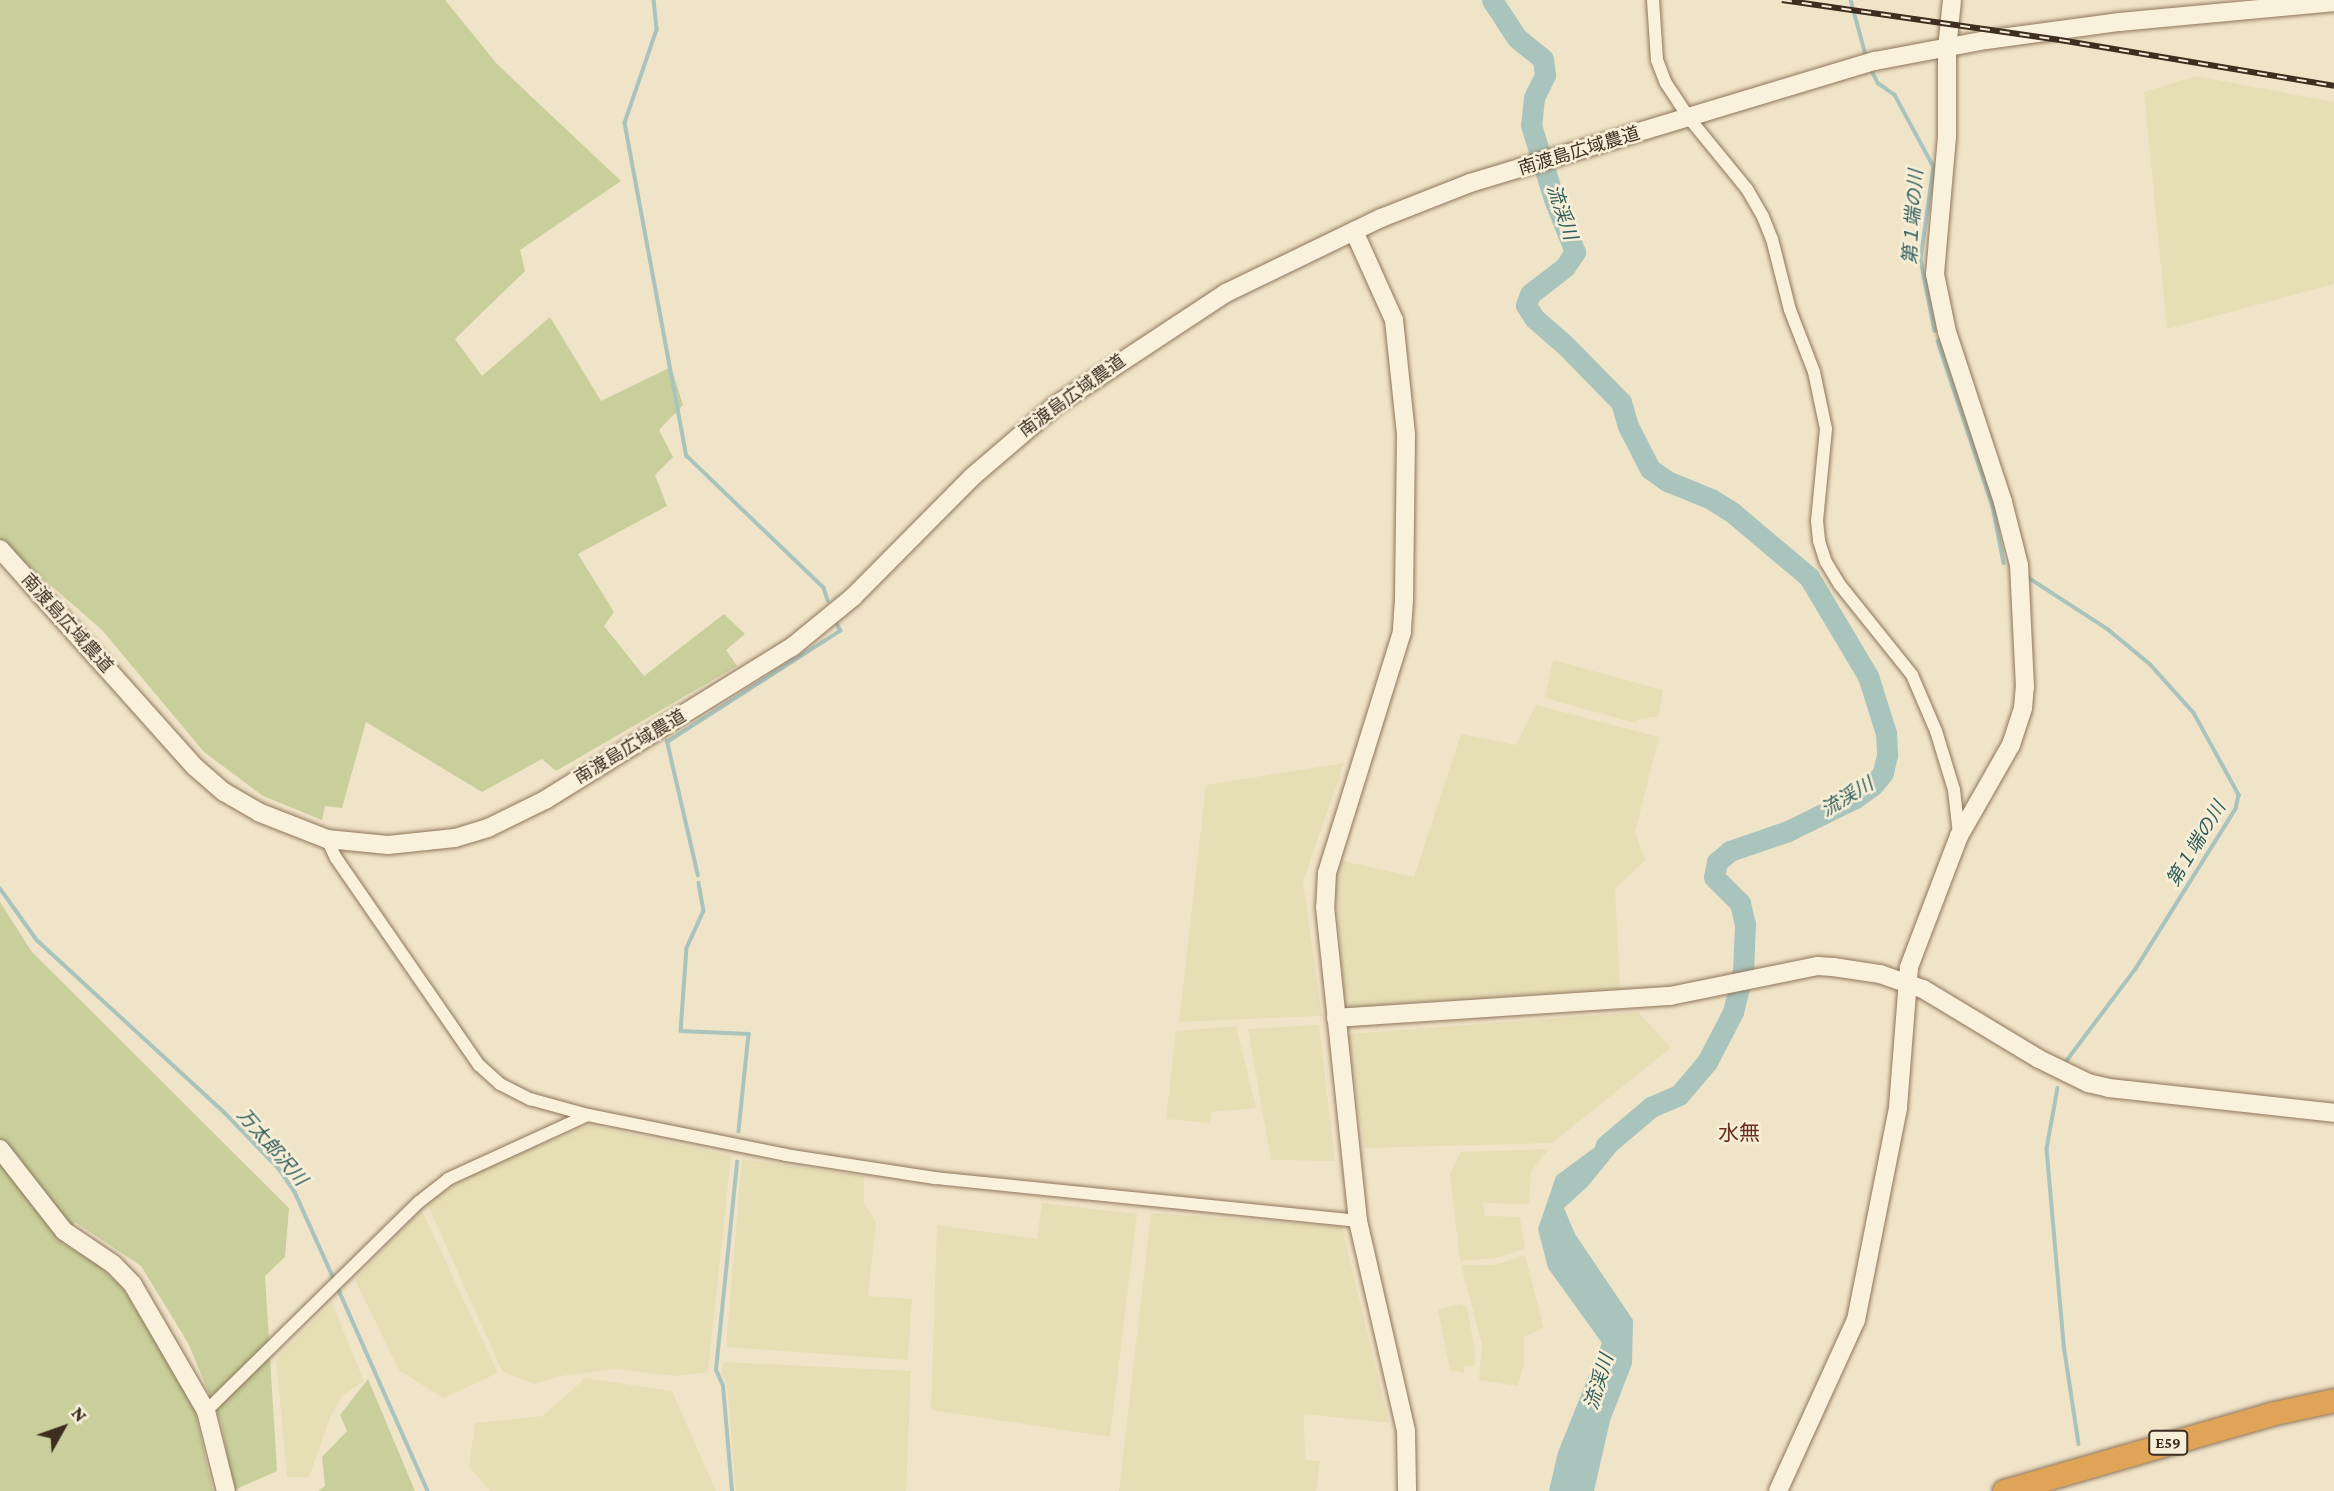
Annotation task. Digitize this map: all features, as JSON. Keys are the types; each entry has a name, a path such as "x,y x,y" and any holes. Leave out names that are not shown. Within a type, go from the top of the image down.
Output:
{"highway":[{"name":"E59","path":"2004,1491 2270,1414 2334,1400"}],"street":[{"path":"1653,0 1657,60 1666,83 1689,118 1747,189 1772,239 1790,310 1824,407 1825,465 1817,521 1819,541 1840,585 1912,675 1936,731 1954,790 1959,836"},
{"path":"1778,1491 1856,1320 1898,1107 1909,967 1959,836 2011,745 2023,708 2025,687 2017,555 2003,502 1947,332 1935,274 1947,136 1947,49 1952,0"},
{"name":"南渡島広域農道","path":"0,549 195,767 224,792 258,812 327,839 388,845 455,838 488,828 545,800 731,686 825,622 886,566 972,477 1056,405 1226,293 1354,231 1470,183 1869,62 1986,40 2120,22 2334,2"},
{"path":"1354,231 1394,320 1406,435 1404,600 1402,632 1327,873 1325,907 1358,1221 1406,1431 1407,1491"},
{"path":"327,839 336,859 488,1075 530,1099 588,1115 786,1155 935,1178 1358,1221"},
{"path":"1336,1018 1607,1002 1697,992 1833,967 1880,974 1923,989 2039,1059 2088,1083 2109,1088 2334,1113"},
{"path":"206,1411 419,1202 448,1179 588,1115"},
{"path":"0,1149 64,1231 113,1264 132,1285 206,1411 226,1491"}],"shaded area":[{"path":"2196,76 2334,102 2334,284 2167,329 2144,92"},
{"path":"1553,660 1663,690 1659,716 1640,719 1635,723 1545,698"},
{"path":"1536,705 1659,737 1635,832 1645,860 1615,889 1620,988 1345,1007 1335,879 1343,861 1414,877 1461,734 1516,745"},
{"path":"1344,763 1303,882 1322,1016 1179,1022 1206,785"},
{"path":"1638,1012 1671,1048 1552,1143 1364,1148 1348,1034"},
{"path":"1319,1025 1335,1161 1271,1160 1248,1029"},
{"path":"1236,1026 1256,1108 1211,1112 1210,1123 1166,1119 1176,1031"},
{"path":"590,1125 731,1156 708,1372 674,1376 615,1369 561,1376 534,1384 502,1371 427,1203 483,1167"},
{"path":"1549,1149 1531,1171 1529,1204 1483,1203 1485,1216 1520,1217 1525,1248 1497,1258 1460,1261 1450,1174 1461,1152"},
{"path":"742,1159 864,1176 864,1203 876,1222 868,1296 912,1299 908,1360 726,1347"},
{"path":"1042,1203 1137,1214 1110,1437 931,1410 937,1225 1037,1239"},
{"path":"421,1209 498,1373 443,1398 399,1370 355,1280"},
{"path":"1151,1213 1342,1227 1389,1423 1304,1414 1305,1460 1320,1461 1316,1491 1119,1491"},
{"path":"1525,1255 1544,1328 1524,1337 1524,1364 1518,1386 1479,1380 1482,1344 1461,1265 1495,1265"},
{"path":"332,1303 364,1381 343,1395 331,1415 309,1477 287,1477 276,1359"},
{"path":"1461,1304 1467,1307 1475,1352 1474,1366 1465,1366 1464,1373 1450,1370 1438,1309"},
{"path":"723,1362 911,1371 906,1491 736,1491 727,1384 721,1374"},
{"path":"585,1378 672,1391 716,1491 490,1491 469,1467 475,1423 543,1416"}],"green space":[{"path":"0,0 445,0 497,64 621,181 520,250 525,271 455,339 482,376 550,317 601,401 671,367 683,405 659,430 673,457 655,475 667,506 578,554 614,612 604,626 644,676 724,614 745,634 726,650 737,666 556,771 542,759 482,792 366,722 342,808 325,806 322,820 263,796 204,752 102,630 0,541"},
{"path":"0,902 32,952 289,1208 285,1257 265,1276 277,1471 234,1490 221,1422 188,1343 141,1266 75,1222 62,1243 97,1264 122,1287 193,1402 213,1491 0,1491"},
{"path":"368,1379 415,1491 318,1491 325,1486 322,1457 347,1431 340,1415"}],"water":[{"path":"1626,1124 1627,1138 1588,1186 1564,1208 1575,1234 1633,1320 1632,1364 1610,1421 1594,1491 1549,1491 1558,1452 1602,1343 1548,1268 1538,1229 1556,1176"}],"waterway":[{"path":"654,0 657,30 625,123 687,456 824,588 828,600"},
{"name":"流渓川","path":"1492,0 1517,38 1543,59 1545,75 1534,98 1531,125 1554,199 1575,252 1565,267 1530,294 1526,305 1534,318 1565,345 1621,402 1628,426 1650,469 1667,481 1711,499 1733,513 1809,577 1868,676 1886,733 1887,755 1883,773 1872,786 1855,798 1788,831 1730,851 1717,862 1714,877 1740,903 1745,924 1743,971 1733,1012 1707,1062 1679,1095 1651,1107 1605,1146"},
{"name":"第１端の川","path":"1851,0 1867,59"},
{"name":"第１端の川","path":"1871,69 1878,83 1895,95 1934,167 1921,260 1935,331"},
{"name":"第１端の川","path":"1938,341 1993,506 2004,563"},
{"name":"第１端の川","path":"2026,576 2109,630 2150,664 2194,713 2239,795 2236,809 2136,969 2067,1061"},
{"path":"698,876 667,742 840,631 836,622"},
{"path":"699,883 704,911 687,948 681,1031 749,1034 739,1131"},
{"name":"万太郎沢川","path":"0,888 37,940 226,1114 280,1170 295,1192 335,1281"},
{"name":"第１端の川","path":"2058,1088 2047,1149 2064,1345 2079,1444"},
{"path":"732,1491 723,1386 716,1370 737,1162"},
{"name":"万太郎沢川","path":"338,1288 428,1491"}],"railway":[{"path":"1782,0 2060,40 2334,86"}],"district":[{"name":"水無","path":"1739,1133"}]}
